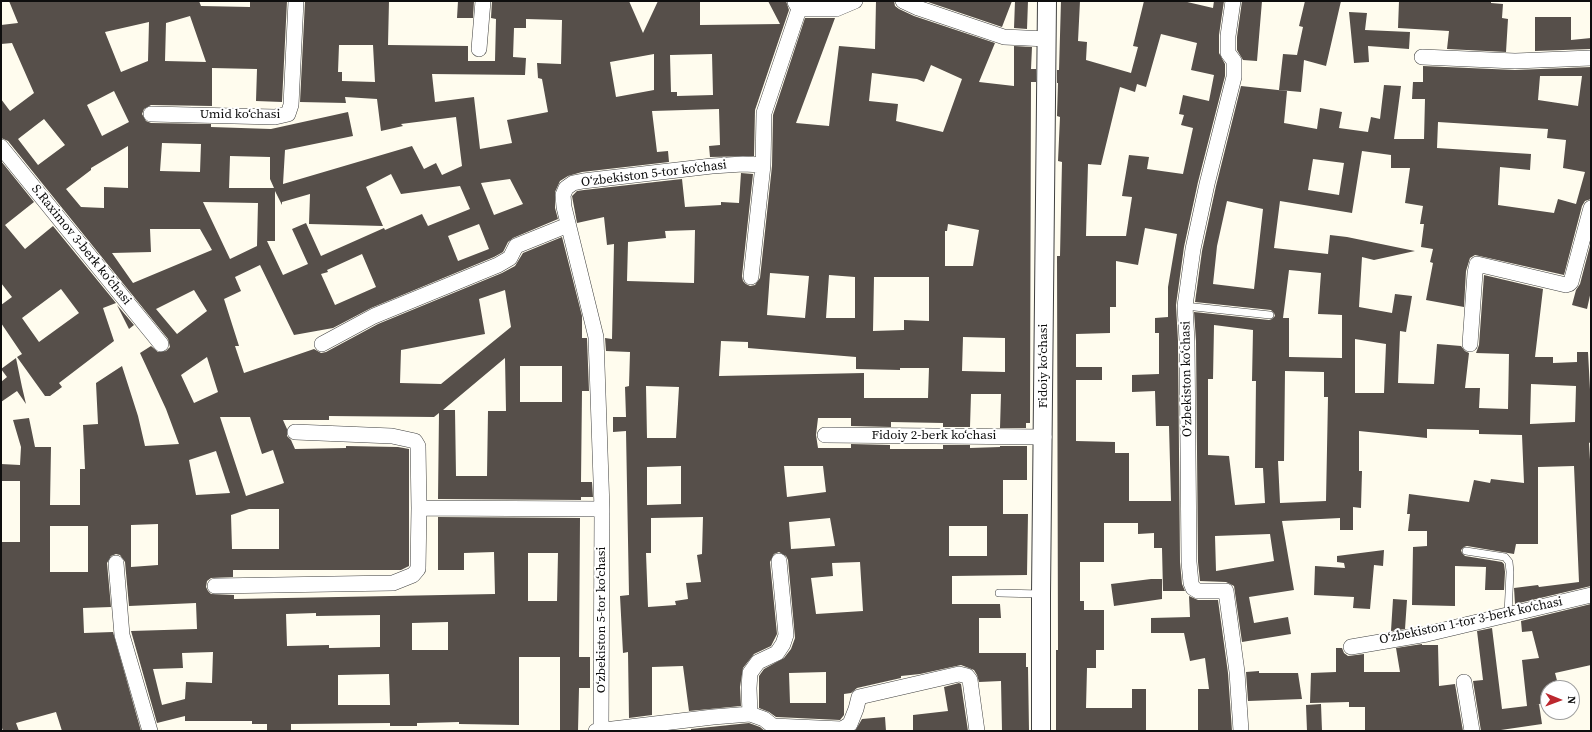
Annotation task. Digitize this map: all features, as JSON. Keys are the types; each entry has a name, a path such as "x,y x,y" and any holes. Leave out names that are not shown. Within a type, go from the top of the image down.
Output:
{"street":[{"name":"Umid koʻchasi","path":"151,114 275,117 288,114 291,105 296,1"},
{"path":"479,49 483,1"},
{"path":"751,277 763,165 764,113 797,5 836,8 855,1"},
{"path":"903,1 918,8 1004,37 1047,39"},
{"name":"Fidoiy koʻchasi","path":"1041,731 1041,594 1048,1"},
{"name":"Oʻzbekiston koʻchasi","path":"1233,1 1228,36 1228,52 1234,61 1234,77 1207,184 1193,249 1186,306 1189,562 1191,583 1193,588 1198,591 1226,591 1237,672 1240,731"},
{"path":"1422,57 1515,61 1591,58"},
{"name":"S.Raximov 3-berk koʼchasi","path":"1,147 161,344"},
{"name":"Oʻzbekiston 5-tor koʻchasi","path":"599,731 602,509 596,337 568,225 563,195 566,188 573,183 712,166 743,164 763,165"},
{"path":"1470,344 1475,273 1477,264 1566,285 1569,284 1571,282 1591,208"},
{"path":"322,344 374,316 498,265 510,258 516,246 568,225"},
{"path":"215,586 392,583 413,575 418,569 418,446 415,441 392,436 295,432"},
{"name":"Fidoiy 2-berk koʻchasi","path":"825,435 1044,437"},
{"path":"419,508 602,509"},
{"path":"750,714 750,673 758,662 777,653 786,636 779,561"},
{"path":"116,563 122,635 150,731"},
{"name":"Oʻzbekiston 1-tor 3-berk koʻchasi","path":"1351,647 1427,634 1591,595"},
{"path":"599,731 750,714 764,719 773,726 842,729 850,724 859,697 959,674 967,676 970,680 977,731"},
{"path":"1464,682 1472,731"}],"lane":[{"path":"1186,306 1270,315"},
{"path":"1466,551 1505,557 1508,562 1510,572 1508,614"},
{"path":"999,593 1041,594"}],"building":[{"path":"9,1 199,1 201,6 250,7 250,1 287,1 282,102 256,101 257,69 212,68 212,106 151,105 144,109 142,114 146,121 151,123 211,124 211,127 271,129 348,112 353,136 285,150 283,184 412,146 424,169 436,163 442,175 462,166 456,117 401,124 403,126 381,131 377,99 345,97 346,103 300,102 305,1 389,1 388,45 468,46 468,61 495,61 496,19 491,18 492,1 629,1 643,33 658,1 700,1 700,25 780,24 768,1 786,1 789,10 755,110 754,156 710,157 709,146 720,145 719,109 652,111 657,152 668,151 669,162 582,172 568,176 560,181 555,192 555,208 558,219 513,238 508,242 503,252 494,257 371,308 333,328 294,335 260,265 235,277 241,291 224,299 239,346 235,346 244,373 314,349 321,353 326,352 378,324 502,273 515,266 523,253 562,237 582,316 582,338 587,338 589,391 582,391 581,482 592,482 593,497 581,497 581,500 438,499 439,413 434,417 329,416 329,420 283,420 287,429 287,436 291,440 295,449 346,448 346,446 398,447 409,449 409,566 401,570 233,570 233,577 211,578 207,581 206,587 211,594 234,595 234,599 495,594 494,552 464,553 464,570 438,570 438,517 580,518 579,657 590,657 590,688 579,688 578,731 560,731 560,657 519,657 519,725 459,724 459,722 417,723 417,726 390,726 390,723 291,724 291,731 267,731 267,724 252,724 252,721 185,721 185,716 157,723 131,631 197,629 196,603 129,606 125,562 120,555 116,554 111,556 107,563 111,607 83,608 84,633 113,632 141,731 62,731 56,712 16,723 19,731 3,731 1,725 1,542 20,542 20,481 1,481 1,464 20,465 21,447 13,420 29,418 35,447 51,447 50,505 80,505 80,469 85,469 83,425 98,424 96,383 122,366 138,416 145,446 179,444 166,409 140,353 151,346 158,352 166,351 170,347 168,339 8,141 1,138 1,99 10,111 34,93 12,43 1,44 1,25 18,23","holes":["190,16 206,62 165,61 166,23","526,19 562,20 561,64 537,63 538,78 542,79 548,112 507,120 512,143 480,149 474,97 435,102 432,74 525,75 526,58 513,57 514,28 526,28","149,22 148,61 121,72 105,32","339,45 373,45 375,82 342,81 342,72 338,72","654,54 654,90 616,97 610,62","712,54 713,95 677,96 677,92 671,92 670,55","114,91 129,122 102,136 87,105","44,119 65,145 38,165 18,139","162,143 201,144 200,172 160,171","128,146 128,188 104,187 104,208 81,207 66,189 91,170 91,168","230,156 270,157 270,179 274,188 229,188","391,174 401,194 460,186 470,209 428,226 422,214 385,230 384,228 321,256 306,223 292,229 308,264 283,275 267,241 275,241 275,191 282,205 282,202 310,194 309,224 383,226 366,187","510,179 523,204 494,215 481,183","203,202 258,203 257,246 230,259","479,224 489,249 458,261 448,236","150,229 200,229 212,250 133,283 112,253 151,252","362,254 376,287 335,305 321,274 328,272 327,270","194,290 207,311 177,334 156,309","505,290 511,327 441,384 400,383 401,350 485,334 479,299","207,357 218,392 194,403 181,375","505,358 506,411 488,411 487,476 456,476 455,410 443,410","520,366 562,366 562,402 520,402","220,417 250,417 262,454 273,450 284,483 246,496","216,451 230,493 196,495 189,460","249,509 279,509 279,549 232,549 231,515","158,524 158,565 131,567 131,525","50,526 88,526 88,572 50,572","528,553 558,553 557,601 528,601","316,613 316,616 380,615 380,647 329,648 329,645 287,646 286,614","448,622 448,650 412,650 412,623","213,652 212,683 186,682 185,699 162,705 153,669 183,668 182,653","389,674 390,705 338,705 338,675"]},
{"path":"458,1 474,1 473,18 457,18"},
{"path":"876,1 894,1 895,6 899,9 914,16 995,43 979,82 1014,86 1014,46 1032,47 1031,69 1036,69 1036,82 1031,82 1030,423 1026,423 1026,428 1000,428 1001,394 971,394 970,427 943,427 943,423 891,422 891,427 851,426 851,418 818,418 816,435 818,448 851,448 851,444 890,445 890,449 943,449 943,445 970,445 970,448 1027,446 1027,480 1003,480 1003,514 1028,514 1027,575 952,576 952,604 1000,604 1001,618 979,618 979,653 1026,653 1026,667 1028,667 1029,731 1002,731 1001,681 979,682 974,670 961,665 920,674 901,676 901,678 857,688 851,693 844,694 844,715 840,720 776,717 759,708 759,676 764,669 784,658 791,649 795,638 788,560 786,556 779,552 774,554 770,562 777,634 771,646 754,654 743,668 740,687 741,706 689,711 683,666 652,667 652,715 629,718 628,652 623,653 620,596 629,595 626,431 613,432 613,417 626,417 625,387 629,386 630,352 606,351 605,338 612,339 614,244 607,245 604,217 577,223 572,196 577,191 682,179 685,207 721,205 721,202 739,203 741,173 753,174 742,276 743,281 746,284 750,286 755,285 760,278 772,166 773,115 805,18 835,18 796,123 829,126 839,46 875,49","holes":["931,65 962,79 943,132 896,121 898,104 869,101 872,73 917,79 924,82","948,224 979,230 973,266 945,266 945,231 947,231","695,230 694,283 627,281 628,242 666,238 665,231","770,273 809,276 805,318 767,315","829,275 855,277 855,318 826,318","874,277 929,277 929,321 904,320 904,330 873,331","963,337 1005,338 1005,372 962,371","721,341 748,342 748,348 856,357 856,369 900,370 900,368 929,368 928,398 864,398 864,373 719,376","646,386 679,387 676,438 647,438","681,466 681,504 647,505 647,467","784,466 823,466 826,492 787,497","703,517 702,554 697,555 701,582 686,583 688,599 675,601 676,605 648,607 646,553 651,553 651,518","830,518 835,546 791,549 789,522","949,526 987,526 987,556 949,556","860,562 863,611 816,614 811,578 833,576 832,563","826,672 826,703 790,703 789,673"]},
{"path":"925,1 1012,1 1002,27"},
{"path":"1015,1 1028,1 1027,29 1014,28"},
{"path":"1061,1 1080,1 1078,41 1087,42 1086,60 1131,73 1138,47 1133,46 1144,1 1183,1 1213,8 1214,1 1224,1 1219,35 1219,53 1225,64 1225,76 1198,182 1184,247 1176,305 1178,341 1180,562 1182,584 1185,591 1163,591 1162,548 1154,548 1154,533 1138,534 1138,523 1104,523 1104,562 1080,562 1080,601 1084,601 1084,610 1104,610 1104,650 1096,650 1096,668 1087,668 1086,708 1132,708 1132,689 1146,689 1146,731 1056,731 1056,650 1058,650 1057,256 1060,256 1062,162 1058,161 1060,117 1057,116 1057,70 1059,70","holes":["1161,34 1197,43 1191,70 1214,75 1209,101 1183,95 1179,114 1184,115 1181,125 1193,128 1183,174 1147,169 1149,157 1129,155 1122,196 1132,197 1126,236 1086,236 1088,164 1101,165 1120,87 1135,92 1137,84 1146,87","1145,228 1177,234 1168,287 1168,317 1155,318 1155,333 1159,333 1159,374 1132,375 1132,392 1155,391 1156,426 1169,426 1171,501 1129,501 1129,453 1115,453 1115,442 1076,441 1076,380 1102,380 1102,367 1076,367 1076,334 1110,333 1110,307 1116,307 1116,261 1138,265"]},
{"path":"1242,1 1262,1 1257,61 1243,60 1237,50 1237,37"},
{"path":"1305,1 1341,1 1326,66 1304,60 1301,92 1279,90 1283,54 1297,55 1303,27 1299,26"},
{"path":"1399,1 1491,1 1491,3 1503,4 1502,18 1508,19 1506,52 1447,49 1449,31 1398,28"},
{"path":"1349,12 1367,13 1365,30 1410,32 1409,49 1368,46 1369,62 1354,63"},
{"path":"1535,17 1571,17 1571,40 1591,38 1591,49 1535,51"},
{"path":"1423,66 1515,70 1591,67 1591,199 1585,201 1582,206 1564,275 1475,255 1470,258 1466,271 1464,307 1426,300 1433,263 1430,262 1433,249 1421,247 1424,224 1420,224 1423,206 1405,203 1410,168 1391,168 1391,155 1362,151 1352,213 1280,201 1274,248 1328,254 1330,235 1415,251 1374,260 1362,257 1359,307 1392,313 1395,294 1412,296 1406,332 1400,331 1398,383 1434,384 1437,344 1461,346 1469,353 1465,388 1480,388 1479,408 1508,409 1509,354 1476,353 1479,345 1484,275 1543,289 1535,357 1553,357 1553,363 1577,362 1577,352 1588,352 1591,408 1591,442 1589,443 1591,476 1591,586 1515,604 1514,588 1538,585 1539,587 1579,582 1574,466 1538,467 1538,544 1516,544 1514,554 1467,546 1461,550 1465,556 1502,562 1504,564 1505,572 1504,590 1485,590 1486,567 1455,566 1455,606 1412,605 1413,547 1427,546 1427,531 1408,531 1410,514 1407,514 1409,494 1469,502 1474,480 1490,483 1491,479 1524,483 1522,435 1479,434 1479,430 1427,429 1427,438 1359,431 1359,471 1362,471 1361,508 1353,507 1353,530 1340,530 1340,518 1282,521 1294,590 1249,597 1254,623 1288,617 1291,634 1242,642 1234,586 1226,582 1200,581 1198,562 1196,341 1194,312 1269,320 1275,316 1271,310 1195,302 1202,251 1216,186 1241,86 1287,91 1284,123 1317,129 1320,108 1342,112 1339,128 1368,132 1371,117 1380,119 1384,85 1401,86 1394,139 1424,139 1425,99 1412,99 1413,82 1423,82","holes":["1540,76 1582,76 1578,106 1538,100","1438,122 1548,129 1547,138 1566,140 1563,168 1585,172 1576,204 1558,199 1554,213 1498,205 1500,167 1530,170 1531,154 1437,148","1313,159 1344,163 1339,195 1308,190","1227,201 1263,209 1254,289 1213,284 1217,246","1289,270 1321,273 1318,314 1342,315 1342,358 1289,357 1289,318 1283,318","1214,325 1253,330 1252,381 1256,381 1255,468 1263,468 1265,503 1235,505 1229,456 1208,455 1208,379 1213,379","1355,339 1386,344 1384,393 1355,393","1285,371 1324,372 1324,397 1328,397 1326,501 1280,503 1278,461 1284,461","1531,384 1576,386 1575,422 1530,424","1270,534 1274,561 1216,571 1215,536"]},
{"path":"1,161 34,202 5,225 25,249 53,226 116,303 103,308 114,341 59,383 62,387 50,396 45,396 17,357 22,354 1,323 1,305 12,297 1,283","holes":["61,289 79,313 39,342 22,318"]},
{"path":"1591,242 1591,291 1587,309 1572,305 1576,290 1580,284"},
{"path":"117,305 134,325 129,329"},
{"path":"16,358 26,404 17,391 1,402 1,382 7,377 1,369"},
{"path":"1384,550 1383,566 1374,565 1370,609 1353,608 1354,597 1314,595 1315,566 1345,568 1344,563 1337,562 1337,556"},
{"path":"1162,579 1162,599 1114,606 1111,584"},
{"path":"1189,596 1198,600 1218,600 1228,673 1232,731 1198,731 1198,689 1209,689 1205,658 1190,661 1184,633 1151,633 1151,618 1190,617"},
{"path":"1393,599 1407,600 1405,629 1391,631"},
{"path":"1591,604 1591,665 1555,673 1557,680 1540,680 1540,720 1541,720 1542,724 1494,731 1481,731 1473,681 1483,680 1477,631 1492,628 1502,709 1527,706 1522,660 1539,658 1532,631 1522,632 1521,621"},
{"path":"1422,644 1438,645 1439,686 1455,684 1463,731 1365,731 1365,707 1349,707 1349,702 1310,703 1311,673 1336,672 1336,648 1342,648 1344,653 1348,656 1364,654 1364,672 1400,672 1396,648"},
{"path":"1259,671 1259,673 1298,673 1302,699 1248,701 1246,672"},
{"path":"959,683 961,684 968,731 913,731 913,715 948,711 944,687"},
{"path":"1321,704 1322,731 1307,731 1306,705"},
{"path":"885,717 886,731 855,731 862,719"},
{"path":"749,723 760,727 765,731 691,731 691,729"}]}
